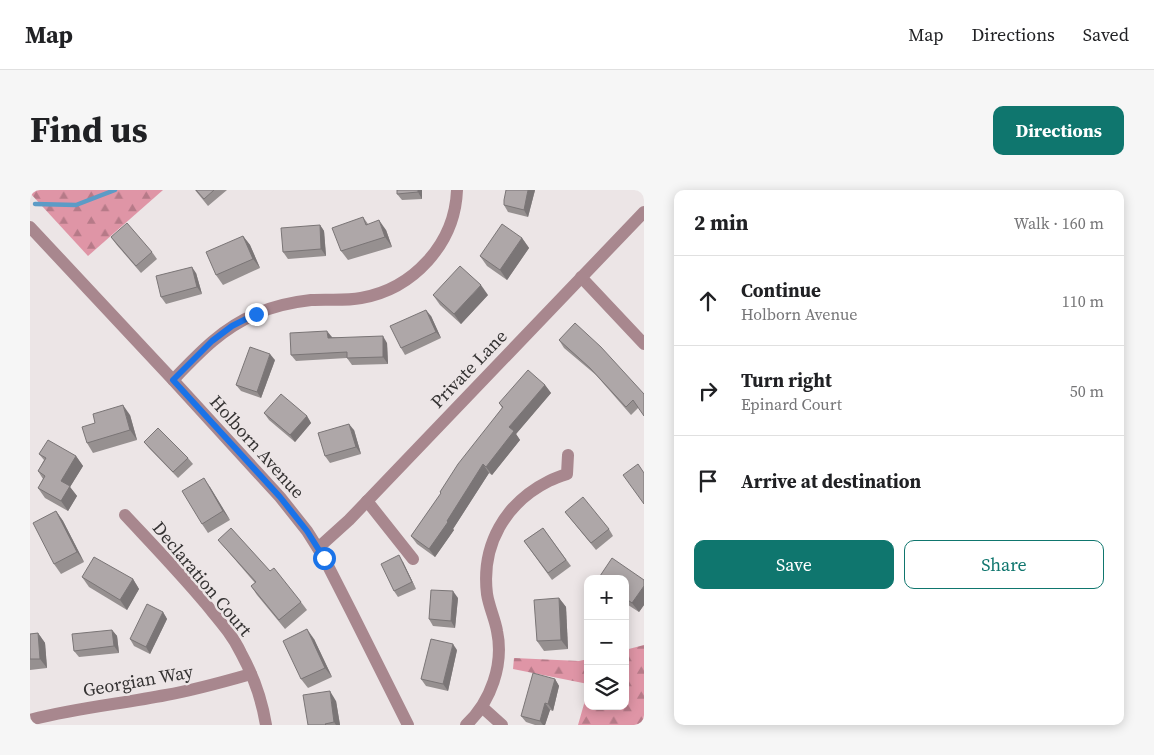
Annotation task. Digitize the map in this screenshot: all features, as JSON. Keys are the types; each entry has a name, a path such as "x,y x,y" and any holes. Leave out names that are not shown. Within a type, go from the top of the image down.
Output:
{"street":[{"path":"173,380 212,341 232,326 256,314 301,301 371,296 390,290 407,280 423,267 442,242 454,212 457,190"},
{"name":"Private Lane","path":"318,548 349,520 644,212"},
{"name":"Holborn Avenue","path":"30,228 280,497 307,531 352,613 408,725"},
{"path":"582,277 644,344"},
{"path":"466,725 482,707 493,684 498,666 498,632 488,596 486,576 488,556 493,539 502,523 514,508 529,494 549,481 567,474 568,455"},
{"path":"367,500 413,559"},
{"name":"Declaration Court","path":"125,515 190,585 225,627 241,652 251,674 263,709 266,725"},
{"name":"Georgian Way","path":"30,720 54,714 166,695 209,686 251,674"},
{"path":"482,707 502,725"}],"green space":[{"path":"30,190 163,190 88,256 30,193"},
{"path":"644,645 644,725 578,725 584,704 584,710 629,710 629,649"},
{"path":"514,658 584,660 584,683 513,669"}],"building":[{"path":"196,190 214,190 204,199"},
{"path":"397,190 418,190 418,192 397,194"},
{"path":"506,190 528,190 524,210 504,205"},
{"path":"363,217 366,225 379,220 385,237 341,251 332,228"},
{"path":"127,223 152,252 136,266 111,237"},
{"path":"502,224 522,238 500,270 480,256"},
{"path":"320,225 321,249 283,252 281,228"},
{"path":"243,236 253,259 216,275 206,252"},
{"path":"460,266 481,285 454,314 433,295"},
{"path":"192,267 197,287 161,297 156,276"},
{"path":"426,310 436,332 401,348 390,326"},
{"path":"575,323 601,347 644,394 644,416 633,400 626,407 590,368 559,340"},
{"path":"327,331 328,338 383,336 383,357 347,358 347,352 291,355 290,333"},
{"path":"250,347 270,354 257,392 236,385"},
{"path":"528,370 545,385 509,427 514,431 486,467 483,464 448,522 429,549 411,536 441,493 458,464 503,407 499,403"},
{"path":"281,394 307,416 290,435 264,413"},
{"path":"123,405 130,430 87,443 82,427 95,423 93,414"},
{"path":"349,424 356,447 325,456 318,433"},
{"path":"158,428 188,458 173,472 144,442"},
{"path":"48,440 76,456 61,481 70,486 61,501 38,488 45,476 38,471 46,458 39,454"},
{"path":"638,464 644,473 644,504 623,475"},
{"path":"204,478 223,511 202,524 182,491"},
{"path":"583,497 609,529 591,543 565,512"},
{"path":"56,511 77,552 54,564 33,523"},
{"path":"231,528 270,571 274,568 301,602 279,620 251,586 256,582 218,540"},
{"path":"543,528 566,560 548,573 524,541"},
{"path":"399,555 412,582 394,591 381,564"},
{"path":"94,557 133,579 120,600 82,577"},
{"path":"612,558 644,580 644,586 632,603 629,601 629,575 601,575"},
{"path":"431,590 453,591 451,621 429,619"},
{"path":"559,598 561,640 537,641 534,600"},
{"path":"147,604 163,612 146,647 130,639"},
{"path":"307,629 325,668 301,679 283,641"},
{"path":"112,630 114,646 74,651 72,634"},
{"path":"38,633 40,659 30,659 30,634"},
{"path":"431,639 453,644 443,684 421,679"},
{"path":"533,673 555,679 548,704 545,703 540,721 521,716"},
{"path":"330,691 334,722 326,725 308,725 303,695"}],"waterway":[{"path":"35,204 76,205 115,190"}],"route":[{"path":"256,314 232,326 212,341 173,380 280,497 307,531 324,558"}]}
